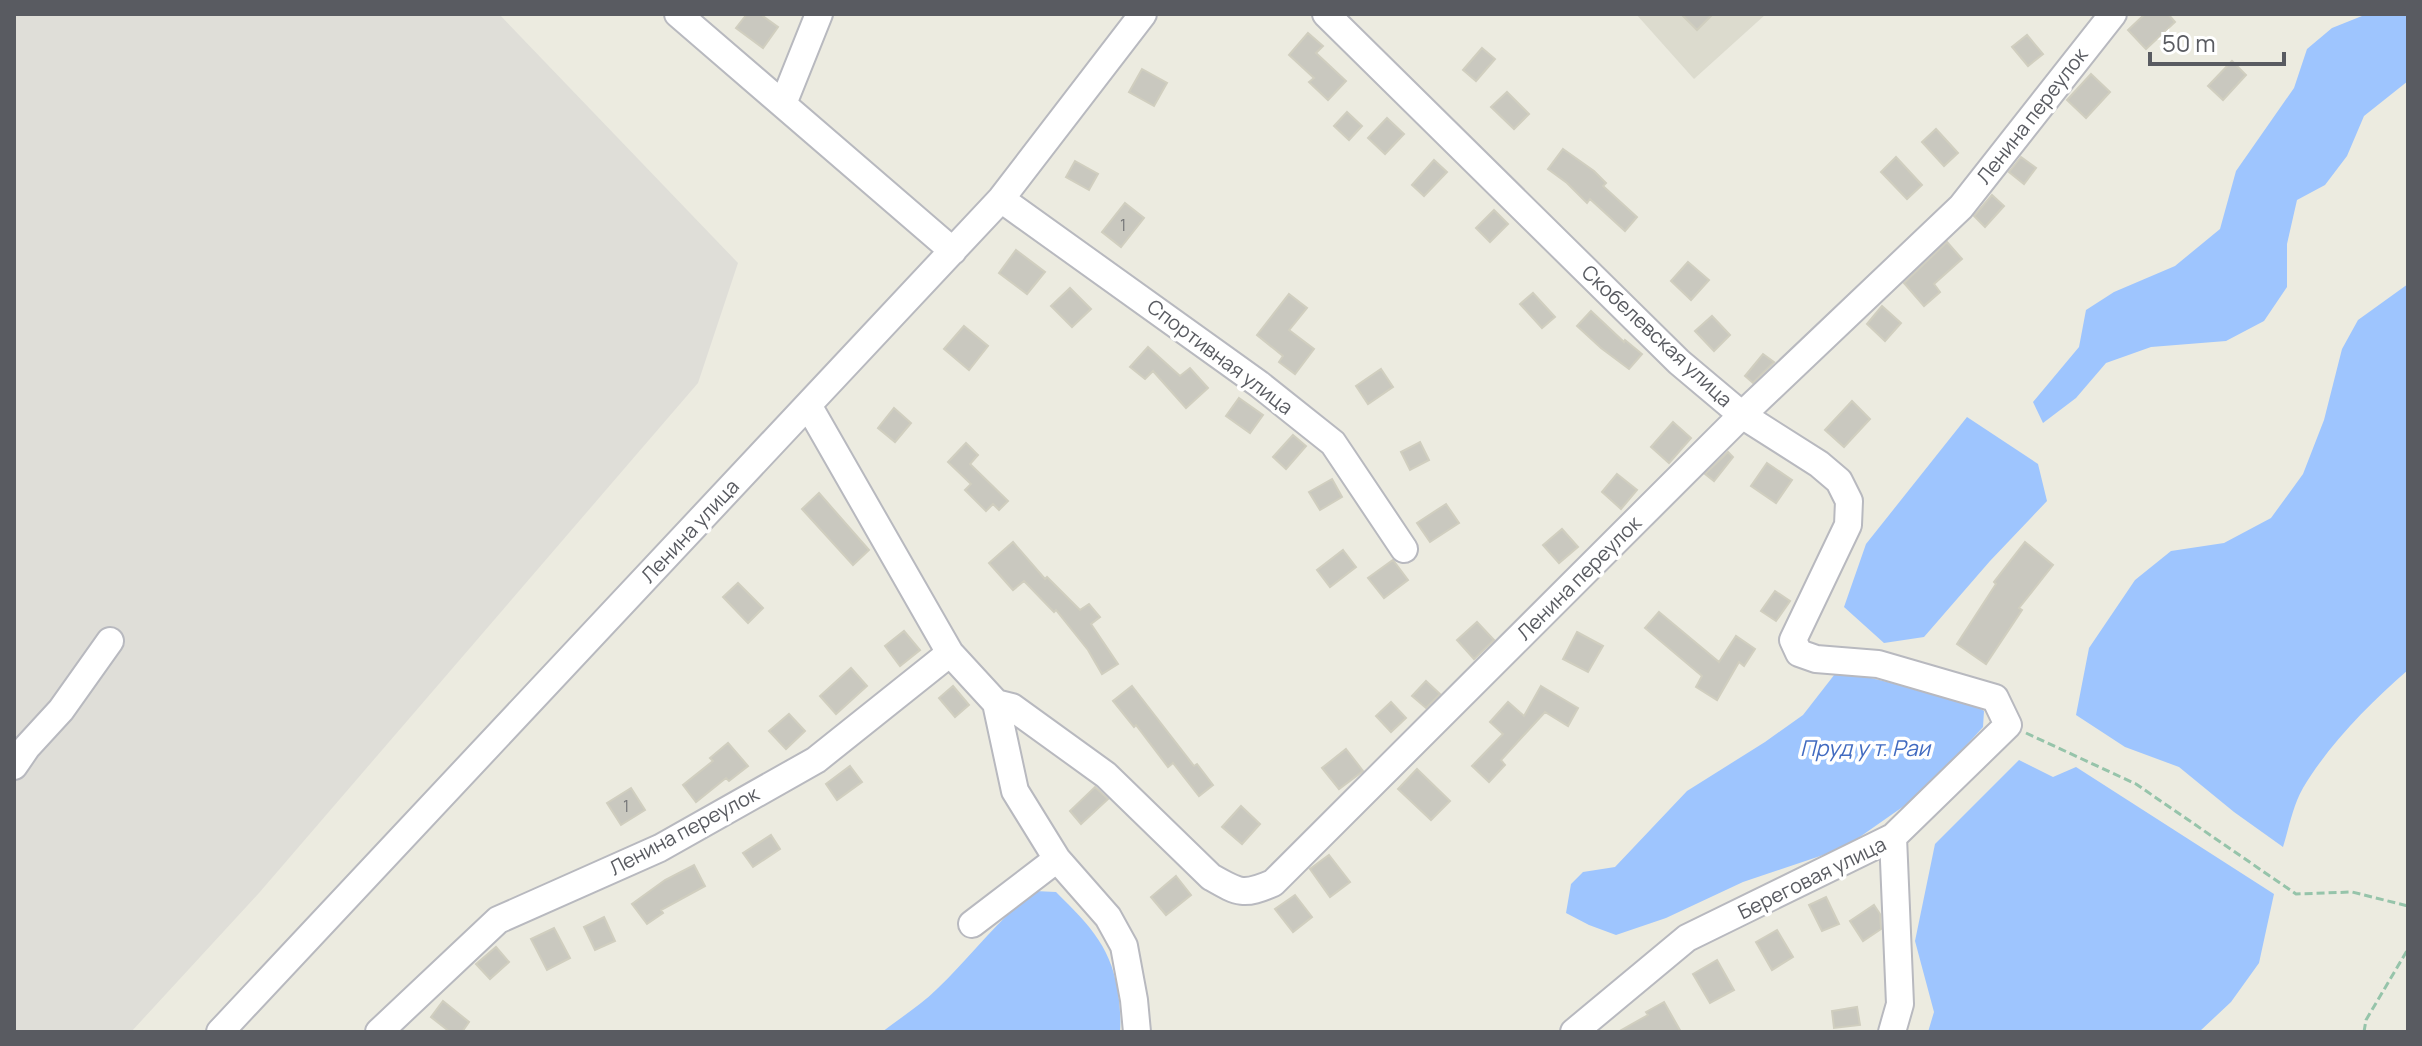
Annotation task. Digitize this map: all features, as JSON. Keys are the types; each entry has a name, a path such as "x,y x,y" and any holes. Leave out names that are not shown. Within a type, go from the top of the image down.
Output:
{"street":[{"path":"678,14 953,251"},
{"path":"783,104 819,14"},
{"name":"Ленина улица","path":"220,1032 1001,199 1143,14"},
{"name":"Скобелевская улица","path":"1326,14 1679,362 1742,415 1819,464 1839,481 1849,501 1848,525 1793,640 1799,653 1816,659 1878,664 1995,698 2008,725"},
{"name":"Ленина переулок","path":"996,703 1012,707 1106,775 1211,877 1232,889 1250,893 1273,883 1742,415 1961,207 2113,14"},
{"name":"Спортивная улица","path":"1001,199 1246,375 1333,443 1404,549"},
{"path":"808,405 950,653 996,703 1015,791 1057,859 1108,917 1124,946 1137,1032"},
{"path":"18,749 61,710 110,641"},
{"name":"Ленина переулок","path":"379,1032 498,920 660,848 816,760 950,653"},
{"path":"1893,837 2008,725"},
{"name":"Береговая улица","path":"1574,1032 1687,938 1893,837 1900,1004 1892,1032"},
{"path":"972,924 1057,859"}],"path":[{"path":"2008,725 2136,784 2296,894 2352,892 2408,906"},
{"path":"2364,1032 2366,1020 2408,949"}],"shaded area":[{"path":"14,14 499,14 738,263 698,383 259,893 131,1032 14,1032"},
{"path":"1636,14 1766,14 1694,79"}],"water":[{"path":"2367,14 2408,14 2408,81 2364,116 2347,156 2325,185 2297,200 2287,244 2287,287 2264,321 2226,341 2151,347 2106,363 2076,398 2043,423 2033,402 2079,347 2086,310 2114,292 2175,266 2220,229 2236,171 2294,88 2307,49 2332,28"},
{"path":"2408,284 2408,670 2379,696 2325,755 2296,802 2283,847 2179,767 2125,747 2076,715 2089,648 2135,580 2171,551 2224,543 2271,518 2303,474 2324,420 2342,349 2358,320"},
{"path":"1967,417 2038,464 2047,501 1924,637 1884,643 1844,607 1866,544"},
{"name":"Пруд у т. Раи","path":"1838,670 1970,702 1984,711 1983,727 1924,792 1844,848 1743,882 1666,918 1616,935 1566,913 1571,884 1583,872 1615,867 1687,791 1803,715"},
{"path":"2019,760 2053,777 2076,767 2274,894 2259,963 2231,1002 2199,1032 1928,1032 1934,1012 1915,941 1935,844"},
{"path":"1035,891 1056,892 1090,928 1106,952 1116,982 1120,1032 882,1032 931,995"}],"building":[{"path":"747,14 760,14 778,27 763,48 736,28"},
{"path":"1681,14 1713,14 1697,30"},
{"path":"2145,14 2168,14 2175,22 2146,49 2128,30"},
{"path":"1308,33 1323,46 1316,53 1346,81 1328,100 1309,82 1314,78 1289,55"},
{"path":"2027,35 2043,54 2028,66 2012,47"},
{"path":"1482,48 1495,59 1476,81 1463,70"},
{"path":"2232,61 2246,75 2223,100 2208,86"},
{"path":"1142,69 1167,83 1154,106 1129,92"},
{"path":"2091,74 2110,92 2086,118 2067,100"},
{"path":"1507,92 1529,114 1514,129 1491,107"},
{"path":"1347,112 1362,126 1349,140 1334,126"},
{"path":"1387,118 1404,134 1385,154 1368,138"},
{"path":"1936,129 1958,153 1944,166 1922,142"},
{"path":"1563,149 1594,171 1606,183 1603,186 1637,217 1625,231 1590,199 1587,203 1548,169"},
{"path":"1896,157 1922,185 1907,199 1881,172"},
{"path":"2021,157 2036,168 2024,184 2009,172"},
{"path":"1434,160 1447,172 1424,196 1412,185"},
{"path":"1075,161 1098,174 1089,190 1066,177"},
{"path":"1992,195 2004,206 1985,227 1974,216"},
{"path":"1125,203 1144,218 1121,247 1102,232"},
{"path":"1494,210 1508,224 1490,242 1476,228"},
{"path":"1947,242 1962,259 1934,284 1940,292 1924,306 1904,283"},
{"path":"1016,250 1045,272 1027,294 999,273"},
{"path":"1688,262 1709,280 1691,300 1671,281"},
{"path":"1070,288 1091,309 1072,327 1051,306"},
{"path":"1533,293 1555,317 1542,328 1520,304"},
{"path":"1289,294 1307,308 1289,330 1314,349 1295,374 1279,362 1283,356 1257,335"},
{"path":"1882,306 1901,323 1885,341 1867,324"},
{"path":"1591,311 1624,342 1642,354 1629,369 1577,326"},
{"path":"1712,316 1730,335 1714,351 1695,331"},
{"path":"964,326 988,346 969,370 944,349"},
{"path":"1148,347 1180,376 1190,368 1208,388 1186,408 1153,371 1145,379 1130,367"},
{"path":"1763,354 1774,362 1753,383 1745,376"},
{"path":"1381,369 1393,387 1368,404 1356,386"},
{"path":"1239,398 1263,415 1250,433 1226,416"},
{"path":"1852,401 1870,419 1844,447 1825,430"},
{"path":"894,408 911,423 895,442 878,428"},
{"path":"1673,422 1691,438 1669,463 1651,447"},
{"path":"1293,435 1306,446 1286,469 1273,457"},
{"path":"1420,442 1429,460 1410,470 1401,452"},
{"path":"966,443 978,455 970,464 1008,501 999,510 993,504 986,511 965,490 971,484 948,462"},
{"path":"1728,452 1733,457 1714,481 1705,474"},
{"path":"1767,463 1792,480 1776,503 1751,486"},
{"path":"1617,474 1637,490 1621,509 1602,492"},
{"path":"1332,479 1342,497 1320,510 1309,492"},
{"path":"819,493 869,550 853,565 802,509"},
{"path":"1446,504 1459,523 1430,542 1417,523"},
{"path":"1562,529 1578,547 1559,563 1543,545"},
{"path":"1013,542 1045,579 1047,577 1080,610 1089,604 1100,617 1091,624 1118,664 1102,674 1088,650 1056,610 1054,612 1024,581 1013,590 989,563"},
{"path":"2025,542 2053,565 2019,608 2022,610 1986,664 1957,644 1996,584 1994,582"},
{"path":"1343,550 1356,567 1330,587 1317,570"},
{"path":"1393,560 1408,580 1384,598 1368,578"},
{"path":"738,583 763,608 748,623 723,597"},
{"path":"1775,591 1790,601 1776,621 1761,611"},
{"path":"1659,612 1719,662 1736,636 1755,649 1744,666 1739,662 1717,700 1696,687 1702,676 1645,628"},
{"path":"1477,622 1494,640 1474,659 1457,640"},
{"path":"904,631 920,650 900,666 885,646"},
{"path":"1577,632 1603,646 1588,672 1563,659"},
{"path":"851,668 867,686 836,714 820,696"},
{"path":"1426,681 1440,694 1426,708 1412,696"},
{"path":"953,686 969,705 955,717 939,698"},
{"path":"1132,686 1194,766 1197,764 1213,785 1199,796 1173,763 1168,767 1113,701"},
{"path":"1541,686 1578,708 1568,726 1545,712 1501,760 1505,765 1489,782 1472,766 1503,734 1490,722 1508,702 1524,716"},
{"path":"1391,702 1406,718 1391,732 1376,716"},
{"path":"789,714 805,731 786,749 769,731"},
{"path":"728,743 748,766 729,781 726,778 696,802 683,785 713,761 710,758"},
{"path":"1346,749 1363,771 1339,789 1322,768"},
{"path":"850,766 862,782 837,800 826,784"},
{"path":"1417,769 1450,801 1431,820 1398,789"},
{"path":"1095,787 1108,799 1081,824 1070,811"},
{"path":"631,788 645,810 621,825 607,803"},
{"path":"1241,806 1260,824 1242,844 1222,827"},
{"path":"771,835 780,849 753,867 743,853"},
{"path":"1329,855 1350,882 1330,897 1310,869"},
{"path":"694,865 705,886 661,910 663,913 647,924 632,904 665,880"},
{"path":"1176,876 1191,895 1166,915 1151,897"},
{"path":"1295,895 1312,917 1293,932 1275,909"},
{"path":"1826,897 1839,924 1822,931 1809,905"},
{"path":"1874,905 1880,914 1881,929 1863,941 1850,921"},
{"path":"604,917 615,941 595,950 584,927"},
{"path":"554,928 570,958 547,970 531,939"},
{"path":"1777,930 1793,957 1772,970 1756,942"},
{"path":"496,947 509,962 490,979 476,964"},
{"path":"1717,960 1734,990 1710,1003 1693,974"},
{"path":"443,1001 469,1022 462,1032 450,1032 431,1017"},
{"path":"1664,1002 1681,1032 1618,1032 1648,1015 1646,1012"},
{"path":"1857,1007 1860,1025 1834,1028 1832,1011"}]}
